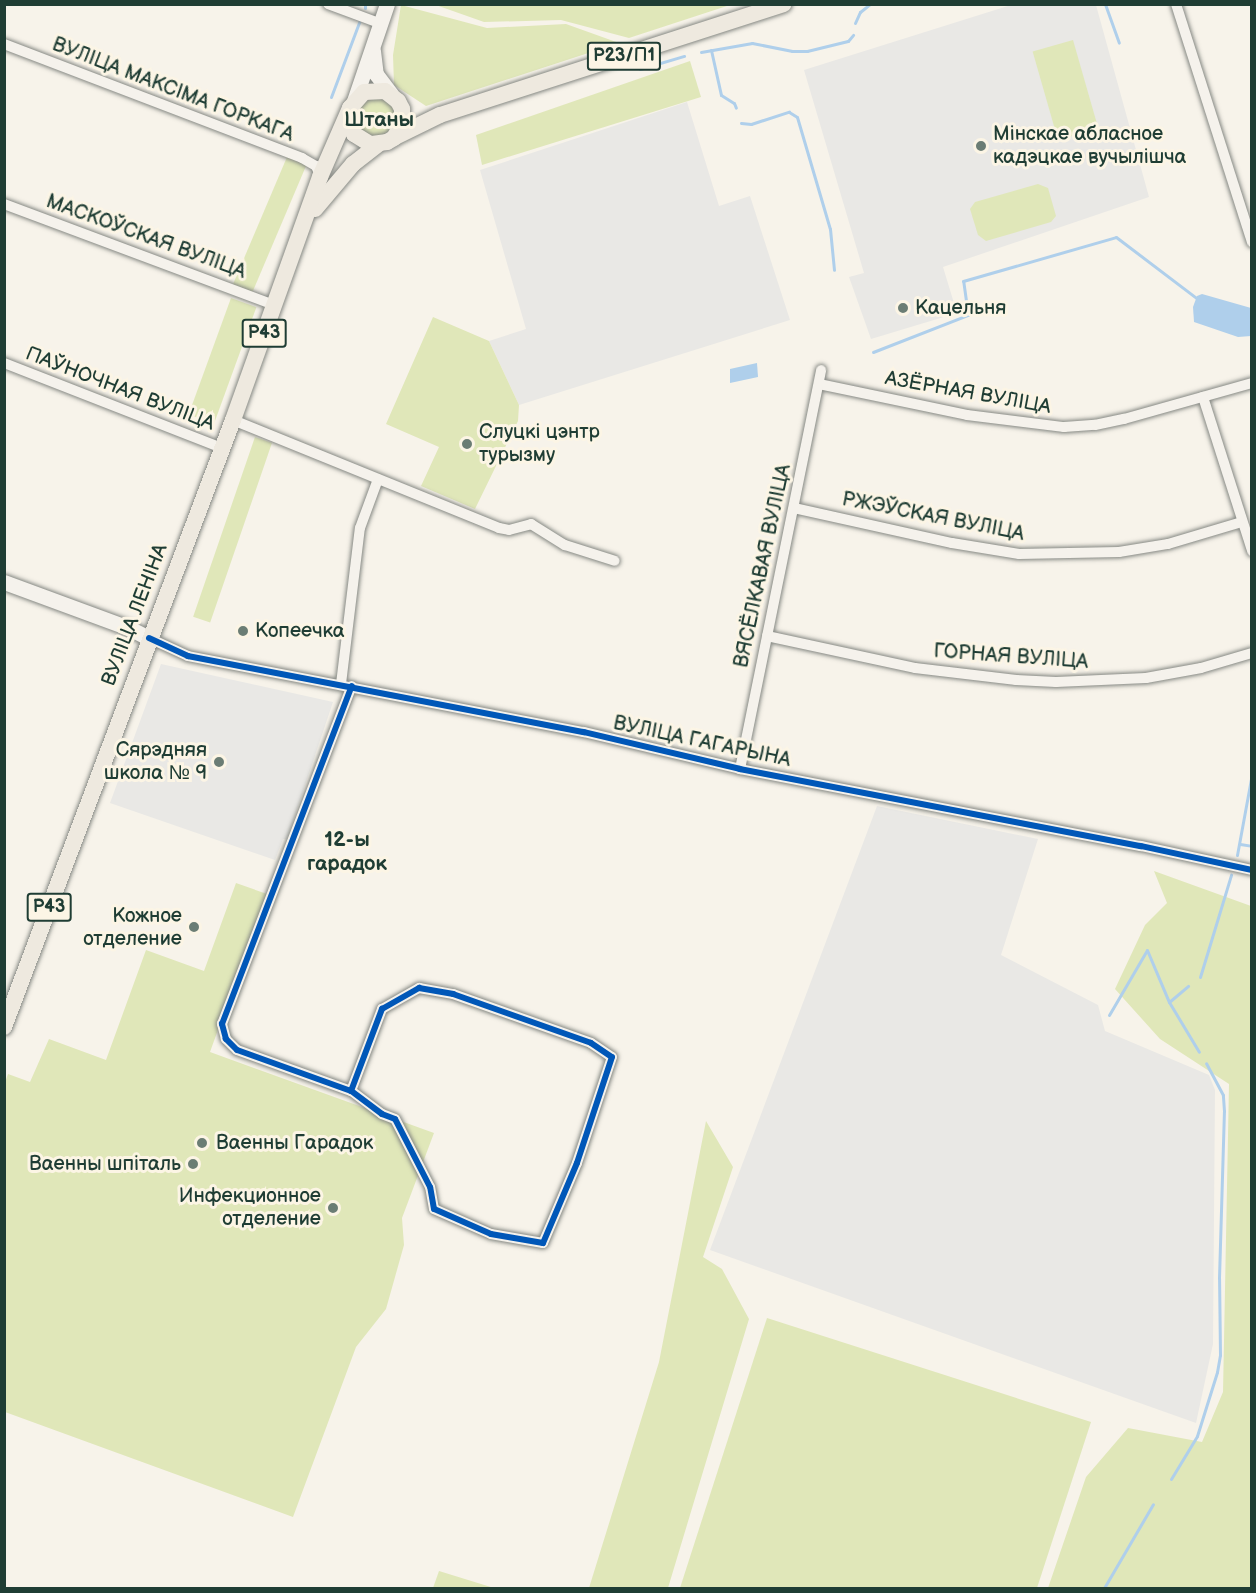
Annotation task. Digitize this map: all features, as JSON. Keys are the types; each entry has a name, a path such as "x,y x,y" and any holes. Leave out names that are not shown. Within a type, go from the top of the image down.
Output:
{"main road":[{"name":"ВУЛІЦА ЛЕНІНА","path":"4,1027 274,305 307,219 326,182 387,4"},
{"name":"Р23/П1","path":"386,141 440,115 783,4"},
{"name":"ВУЛІЦА ЛЕНІНА","path":"372,45 376,74 395,98"},
{"path":"395,98 402,108 402,124 386,141 361,140 354,134 349,117 352,105 371,90 395,98 410,108 440,115"},
{"name":"ВУЛІЦА ЛЕНІНА","path":"326,182 386,141"},
{"name":"ВУЛІЦА ГАГАРЫНА","path":"4,582 129,628 149,638"}],"street":[{"path":"328,4 380,23"},
{"path":"1176,4 1251,242"},
{"name":"ВУЛІЦА МАКСІМА ГОРКАГА","path":"4,44 302,158 316,166 326,182"},
{"name":"МАСКОЎСКАЯ ВУЛІЦА","path":"4,204 274,305"},
{"name":"ПАЎНОЧНАЯ ВУЛІЦА","path":"4,363 222,448"},
{"name":"ВЯСЁЛКАВАЯ ВУЛІЦА","path":"740,769 820,370"},
{"name":"АЗЁРНАЯ ВУЛІЦА","path":"819,384 967,415 1064,427 1114,421 1251,383"},
{"path":"1203,397 1251,551"},
{"path":"232,420 499,528 509,530 531,524 566,544 615,561"},
{"path":"351,1091 382,1010 419,988 453,994 591,1043 612,1057 577,1164 543,1243 491,1234 434,1209 430,1187 395,1119 382,1114 351,1091 237,1050 226,1039 222,1024 346,685 360,528 378,479"},
{"name":"РЖЭЎСКАЯ ВУЛІЦА","path":"794,508 952,543 1019,554 1119,552 1168,544 1242,522"},
{"name":"ГОРНАЯ ВУЛІЦА","path":"767,636 915,668 1056,682 1146,678 1201,668 1251,653"},
{"name":"ВУЛІЦА ГАГАРЫНА","path":"149,638 188,656 584,732 740,769 1118,841 1251,870"}],"shaded area":[{"name":"Мінскае абласное кадэцкае вучылішча","path":"1011,5 1096,5 1149,197 943,267 957,313 871,339 849,277 864,273 804,70"},
{"path":"687,102 719,206 750,196 790,320 519,405 489,341 526,329 480,170"},
{"name":"Сярэдняя школа № 9","path":"161,664 333,702 287,839 283,839 275,860 110,803"},
{"path":"877,806 1038,839 1001,955 1098,1005 1105,1031 1209,1075 1215,1090 1213,1344 1196,1423 710,1250"}],"green space":[{"path":"433,4 730,5 629,38 561,20 484,22"},
{"path":"401,5 487,28 566,24 619,43 426,106 394,85 393,55"},
{"path":"1073,40 1098,128 1058,140 1033,52"},
{"path":"690,61 701,97 482,165 476,135"},
{"path":"376,98 390,104 396,118 390,132 376,138 362,132 356,118 362,104"},
{"path":"287,157 306,165 252,292 233,284"},
{"path":"1038,184 1048,188 1056,216 1051,222 986,241 978,235 970,209 975,202"},
{"path":"231,298 256,307 214,424 189,415"},
{"path":"433,317 489,341 519,405 518,421 475,509 421,486 439,447 386,424"},
{"path":"255,437 272,443 210,623 193,617"},
{"path":"1154,871 1251,906 1251,1588 1048,1588 1086,1477 1128,1428 1202,1442 1223,1392 1229,1084 1160,1039 1115,989 1145,925 1167,903"},
{"path":"236,883 267,894 210,1052 434,1133 402,1218 404,1245 386,1309 356,1347 293,1517 5,1412 4,1085 8,1074 30,1082 49,1039 106,1060 146,950 204,971"},
{"path":"706,1121 733,1167 703,1257 722,1269 749,1319 668,1588 589,1588 659,1362"},
{"path":"767,1318 1091,1422 1037,1588 680,1588"},
{"path":"439,1571 494,1588 433,1588"}],"water":[{"path":"1202,294 1251,308 1251,336 1238,337 1194,322 1193,307 1197,296"},
{"path":"757,363 758,377 730,383 730,369"}],"waterway":[{"path":"855,23 860,12 870,4"},
{"path":"1105,4 1119,43"},
{"path":"331,97 360,20"},
{"path":"701,52 752,43 792,51 807,51 848,41 853,35"},
{"path":"711,50 721,95 734,103 736,108"},
{"path":"640,69 684,56"},
{"path":"741,123 751,124 789,112 797,117 830,229 834,270"},
{"path":"873,352 968,315 963,281 1116,237 1199,300"},
{"path":"1237,855 1251,779"},
{"path":"1240,844 1252,846"},
{"path":"1200,977 1231,875"},
{"path":"1109,1015 1147,950 1169,1002 1188,986"},
{"path":"1169,1002 1199,1052"},
{"path":"1171,1479 1197,1436 1220,1355 1219,1278 1224,1111 1223,1095 1206,1063"},
{"path":"1104,1588 1153,1504"}],"cycle path":[{"path":"149,638 188,656 584,732 740,769 1141,846 1252,870"},
{"path":"351,1091 382,1009 419,988 453,994 591,1043 612,1057 577,1163 543,1243 491,1234 434,1209 430,1187 395,1119 382,1114 351,1091 237,1050 226,1039 222,1024 352,686"}],"place":[{"name":"Мінскае абласное кадэцкае вучылішча","path":"981,146"},
{"name":"Кацельня","path":"903,308"},
{"name":"Слуцкі цэнтр турызму","path":"467,444"},
{"name":"Копеечка","path":"243,631"},
{"name":"Сярэдняя школа № 9","path":"219,762"},
{"name":"Кожное отделение","path":"194,927"},
{"name":"Ваенны Гарадок","path":"202,1143"},
{"name":"Ваенны шпіталь","path":"193,1164"},
{"name":"Инфекционное отделение","path":"333,1208"}],"district":[{"name":"Штаны","path":"379,120"},
{"name":"12-ы гарадок","path":"347,852"}]}
